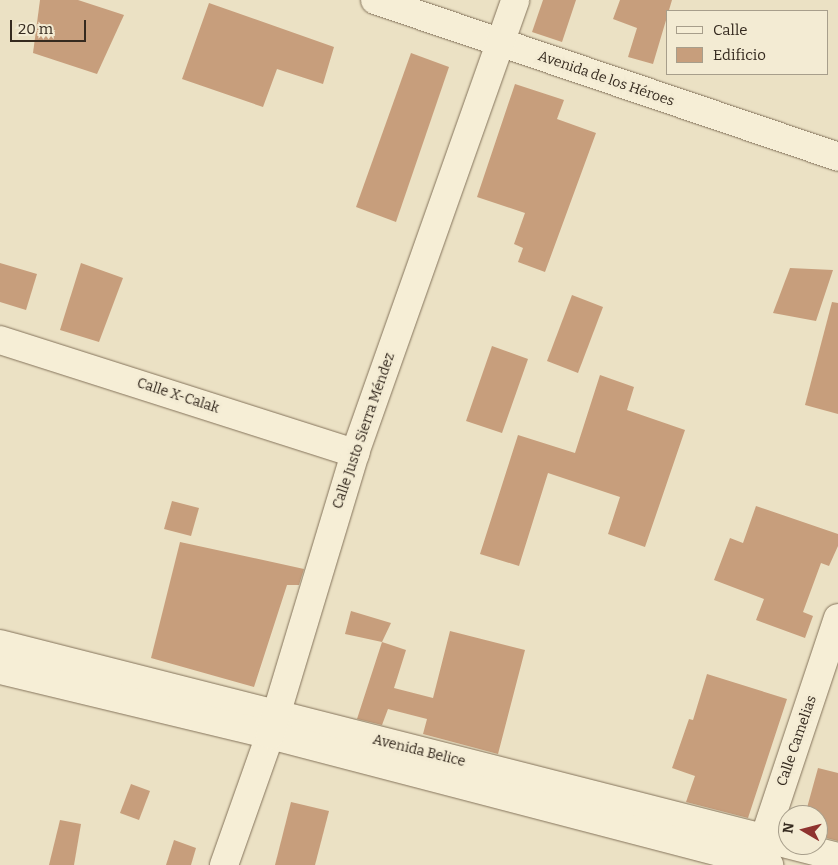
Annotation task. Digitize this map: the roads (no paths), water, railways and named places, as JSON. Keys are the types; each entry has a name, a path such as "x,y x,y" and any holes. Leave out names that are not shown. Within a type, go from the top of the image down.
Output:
{"street":[{"name":"Avenida de los Héroes","path":"376,0 838,157"},
{"name":"Calle Justo Sierra Méndez","path":"224,865 272,725 355,452 515,0"},
{"name":"Calle X-Calak","path":"0,340 355,452"},
{"name":"Calle Camelias","path":"764,858 838,618"},
{"name":"Avenida Belice","path":"0,644 272,725 764,858 838,857"},
{"name":"Avenida Belice","path":"2,677 272,725"}]}
